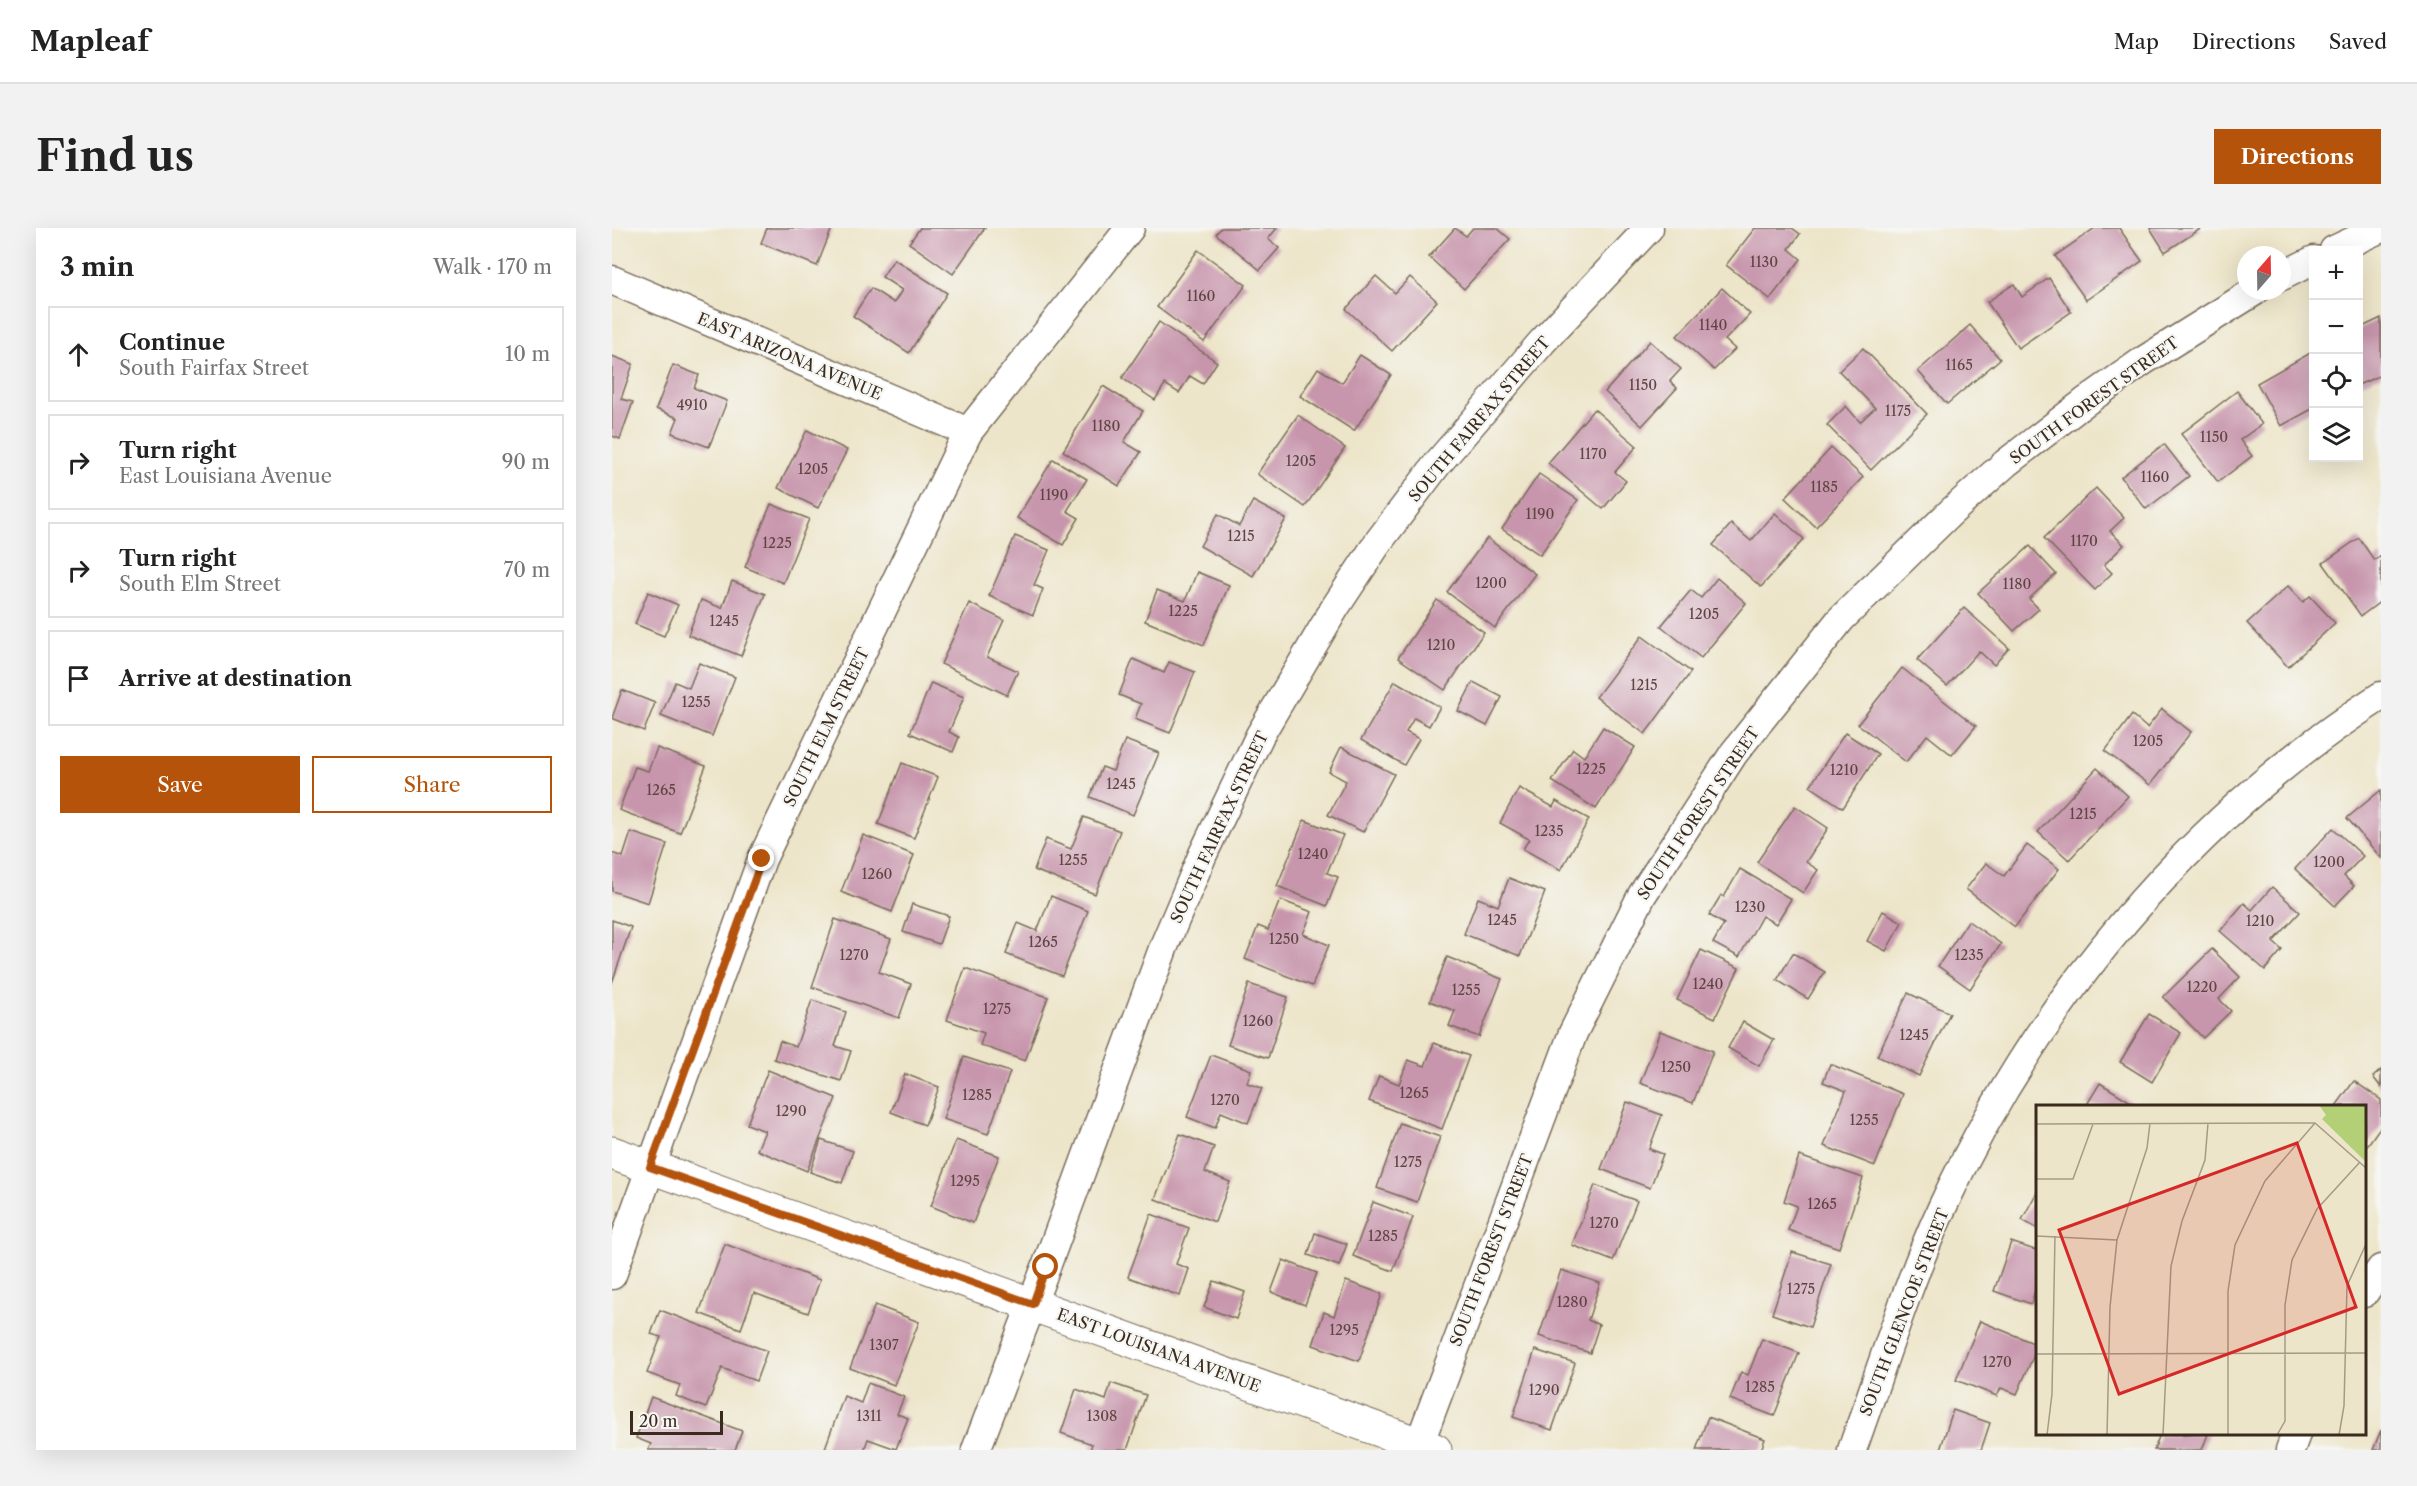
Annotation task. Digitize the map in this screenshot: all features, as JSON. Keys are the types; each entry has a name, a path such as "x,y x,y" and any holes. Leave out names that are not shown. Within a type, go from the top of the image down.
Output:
{"street":[{"name":"SOUTH ELM STREET","path":"612,1275 762,859 968,432 1130,228"},
{"name":"SOUTH FAIRFAX STREET","path":"976,1450 1033,1304 1168,937 1203,854 1260,735 1336,606 1379,541 1438,463 1542,342 1649,228"},
{"path":"2343,246 2381,228"},
{"path":"2291,271 2309,262"},
{"name":"EAST ARIZONA AVENUE","path":"612,280 968,432"},
{"name":"SOUTH FOREST STREET","path":"1423,1448 1573,1033 1642,895 1734,753 1841,619 1951,512 2006,463 2085,402 2241,300"},
{"name":"SOUTH GLENCOE STREET","path":"1852,1450 1919,1262 1940,1212 1998,1097 2032,1042 2117,930 2175,866 2235,807 2289,762 2381,696"},
{"name":"EAST LOUISIANA AVENUE","path":"612,1153 1033,1304 1423,1448"},
{"path":"2366,1290 2381,1269"},
{"path":"2290,1450 2296,1435"}],"building":[{"path":"767,228 832,228 817,266 761,243"},
{"path":"920,228 985,228 953,274 909,243"},
{"path":"1221,228 1277,228 1268,239 1279,248 1260,270 1216,234"},
{"path":"1455,228 1466,236 1473,228 1497,228 1510,239 1464,289 1429,257"},
{"path":"1755,228 1792,228 1800,234 1789,249 1801,259 1770,299 1726,265"},
{"path":"2095,228 2119,228 2142,261 2086,300 2055,256"},
{"path":"2150,228 2202,228 2165,252"},
{"path":"1198,250 1246,285 1204,342 1157,307"},
{"path":"894,259 947,293 909,353 853,316 871,288 894,303 902,290 882,277"},
{"path":"1376,276 1395,293 1410,277 1437,301 1392,351 1346,309"},
{"path":"2049,278 2071,312 2018,348 1987,302 2014,284 2022,297"},
{"path":"1722,288 1750,314 1725,340 1735,349 1714,370 1677,336"},
{"path":"2381,318 2381,375 2363,383 2363,354 2363,327"},
{"path":"1159,322 1217,362 1203,384 1190,376 1179,393 1165,384 1155,400 1122,378"},
{"path":"1970,325 2000,359 1947,404 1918,371"},
{"path":"1650,341 1681,369 1670,381 1677,388 1642,426 1605,392"},
{"path":"1863,348 1927,414 1871,470 1827,425 1846,406 1860,422 1875,408 1839,371"},
{"path":"2309,354 2309,411 2281,426 2257,383"},
{"path":"1360,355 1391,375 1354,431 1300,396 1318,368 1342,383"},
{"path":"612,356 633,364 621,399 633,402 620,439 612,436"},
{"path":"673,365 699,375 694,388 727,401 709,447 672,433 678,418 656,409"},
{"path":"1103,386 1143,411 1124,442 1141,452 1119,486 1063,451"},
{"path":"2237,391 2262,424 2240,440 2252,456 2218,482 2181,434"},
{"path":"1594,409 1637,446 1615,472 1626,481 1603,509 1548,463"},
{"path":"1298,415 1345,448 1305,507 1257,474"},
{"path":"807,430 847,450 818,508 778,488"},
{"path":"2164,444 2189,476 2146,509 2121,477"},
{"path":"1831,448 1863,477 1816,527 1785,498"},
{"path":"1053,459 1087,479 1067,511 1079,518 1063,545 1017,518"},
{"path":"1539,474 1578,500 1540,555 1502,529"},
{"path":"2096,488 2124,518 2110,531 2124,545 2104,565 2112,573 2095,590 2044,538"},
{"path":"1253,501 1286,519 1253,576 1200,546 1218,514 1239,526"},
{"path":"771,504 809,519 783,583 745,567"},
{"path":"1775,513 1804,539 1761,587 1713,545 1731,524 1751,541"},
{"path":"1015,536 1049,550 1034,585 1043,589 1033,615 989,596"},
{"path":"1487,538 1535,574 1495,628 1447,592"},
{"path":"2359,538 2374,560 2381,556 2381,601 2361,616 2323,563"},
{"path":"2030,546 2056,574 2029,599 2039,609 2014,631 1978,593"},
{"path":"1197,572 1229,585 1204,645 1145,621 1157,590 1185,601"},
{"path":"1717,578 1746,603 1701,658 1661,626 1691,590 1701,598"},
{"path":"732,581 765,594 741,656 688,635 701,600 722,608"},
{"path":"2288,586 2303,602 2310,596 2335,623 2288,667 2247,623"},
{"path":"648,592 678,605 664,636 635,624"},
{"path":"1437,600 1484,632 1445,690 1398,658"},
{"path":"969,603 1004,620 987,657 1018,671 1007,695 941,664"},
{"path":"1964,608 2009,648 1994,665 1979,651 1947,686 1917,660"},
{"path":"1642,636 1691,672 1645,734 1596,697"},
{"path":"1133,659 1164,673 1169,662 1195,672 1170,733 1135,719 1141,704 1119,695"},
{"path":"699,663 735,677 712,736 661,716 675,682 689,688"},
{"path":"1902,668 1976,726 1952,755 1927,735 1906,762 1858,724"},
{"path":"1395,681 1440,707 1429,726 1414,718 1406,732 1419,739 1404,765 1361,740"},
{"path":"1473,682 1502,697 1487,726 1458,711"},
{"path":"931,683 964,697 949,732 959,737 953,752 910,733"},
{"path":"622,690 655,703 644,731 612,718"},
{"path":"2162,709 2191,732 2150,785 2105,751 2132,715 2147,728"},
{"path":"1603,727 1635,747 1596,809 1552,781 1573,749 1584,757"},
{"path":"1845,733 1878,754 1843,808 1810,786"},
{"path":"1125,740 1159,753 1133,815 1090,797 1102,767 1113,771"},
{"path":"1341,747 1394,774 1363,832 1328,815 1346,781 1329,772"},
{"path":"657,748 706,766 680,833 619,810 635,767 648,771"},
{"path":"902,763 938,777 914,838 878,824"},
{"path":"2097,768 2128,796 2069,860 2038,832"},
{"path":"1519,788 1553,807 1556,801 1589,819 1561,870 1523,849 1529,839 1500,823"},
{"path":"2381,790 2381,858 2347,818"},
{"path":"1795,806 1828,828 1806,862 1818,870 1803,893 1757,862"},
{"path":"1084,817 1120,831 1095,894 1034,870 1046,839 1071,849"},
{"path":"1304,820 1343,835 1327,873 1338,877 1327,906 1277,886"},
{"path":"2333,828 2363,856 2344,876 2354,886 2335,906 2295,869"},
{"path":"631,832 667,844 648,903 612,891 612,853 623,857"},
{"path":"863,835 914,855 892,912 841,892"},
{"path":"2027,845 2059,869 2015,927 1966,889 1986,863 2004,876"},
{"path":"1740,869 1791,899 1776,924 1762,916 1739,957 1713,943 1724,924 1709,915 1721,895 1724,897"},
{"path":"1509,878 1545,892 1520,956 1464,934 1478,898 1498,906"},
{"path":"2272,887 2300,912 2273,942 2282,950 2265,970 2220,931 2244,903 2252,910"},
{"path":"1051,896 1088,911 1062,976 1006,954 1018,923 1037,931"},
{"path":"1280,900 1312,912 1303,934 1329,945 1312,986 1245,959 1258,926 1268,930"},
{"path":"912,904 949,916 939,944 903,932"},
{"path":"1883,911 1902,922 1886,951 1867,941"},
{"path":"835,919 891,939 879,972 911,984 899,1018 812,987"},
{"path":"612,920 631,927 612,983"},
{"path":"1968,921 2001,944 1970,989 1938,966"},
{"path":"2212,949 2240,977 2219,999 2231,1011 2203,1038 2163,997"},
{"path":"1701,950 1739,968 1715,1018 1677,1000"},
{"path":"1793,953 1825,972 1808,999 1777,980"},
{"path":"1447,957 1502,979 1479,1037 1449,1026 1455,1011 1430,1001"},
{"path":"965,968 1048,997 1025,1061 980,1045 984,1033 947,1020"},
{"path":"1249,984 1288,997 1268,1058 1228,1045"},
{"path":"1908,993 1950,1013 1919,1076 1877,1056"},
{"path":"812,1000 846,1012 835,1046 851,1051 841,1081 774,1059 780,1041 796,1047"},
{"path":"2149,1014 2181,1033 2152,1082 2120,1062"},
{"path":"1743,1022 1774,1040 1759,1066 1728,1048"},
{"path":"1660,1031 1713,1051 1693,1103 1640,1083"},
{"path":"1434,1043 1469,1056 1442,1129 1369,1101 1379,1076 1399,1084 1408,1060 1425,1066"},
{"path":"1211,1055 1251,1070 1247,1083 1262,1088 1248,1123 1221,1112 1215,1128 1187,1117"},
{"path":"964,1057 1010,1072 988,1134 943,1119"},
{"path":"1830,1064 1903,1094 1875,1166 1824,1146 1846,1091 1823,1082"},
{"path":"768,1070 836,1098 807,1171 757,1150 765,1131 747,1124"},
{"path":"2381,1070 2381,1087 2373,1077"},
{"path":"905,1074 939,1087 925,1125 891,1112"},
{"path":"2354,1081 2381,1100 2381,1126 2366,1147 2366,1105 2337,1105"},
{"path":"2100,1083 2134,1104 2133,1105 2087,1105"},
{"path":"1627,1102 1662,1115 1649,1149 1663,1154 1650,1188 1601,1169"},
{"path":"1400,1123 1440,1137 1417,1202 1377,1188"},
{"path":"1180,1134 1214,1147 1205,1172 1230,1182 1215,1222 1155,1199"},
{"path":"821,1140 853,1151 842,1183 810,1172"},
{"path":"956,1140 999,1156 973,1223 931,1206"},
{"path":"1799,1156 1863,1178 1839,1248 1788,1230 1797,1206 1784,1201"},
{"path":"1595,1185 1637,1201 1613,1261 1572,1245"},
{"path":"2036,1194 2036,1228 2022,1220"},
{"path":"1373,1202 1413,1217 1393,1271 1353,1256"},
{"path":"1151,1214 1189,1228 1176,1264 1189,1269 1180,1296 1128,1277"},
{"path":"1315,1233 1347,1244 1339,1266 1308,1255"},
{"path":"2011,1242 2036,1250 2036,1290 2031,1304 1994,1291"},
{"path":"725,1244 820,1280 808,1313 754,1293 741,1329 699,1313"},
{"path":"1792,1252 1831,1264 1810,1327 1772,1314"},
{"path":"1283,1260 1317,1273 1305,1305 1271,1292"},
{"path":"1561,1270 1600,1283 1588,1320 1599,1325 1590,1353 1539,1336"},
{"path":"1214,1281 1245,1292 1236,1319 1204,1307"},
{"path":"1346,1281 1382,1294 1359,1361 1313,1345 1324,1312 1334,1316"},
{"path":"875,1305 919,1322 894,1385 850,1368"},
{"path":"660,1310 767,1351 756,1381 722,1368 706,1408 676,1396 680,1385 647,1373 661,1337 651,1334"},
{"path":"1980,1321 2036,1344 2036,1350 2017,1394 2001,1388 1997,1396 1956,1380"},
{"path":"1762,1339 1799,1353 1774,1416 1730,1399 1741,1372 1748,1375"},
{"path":"1535,1350 1575,1363 1552,1430 1513,1417"},
{"path":"868,1383 904,1397 897,1414 908,1418 896,1449 868,1439 864,1450 825,1448 844,1396 861,1403"},
{"path":"1111,1383 1146,1395 1127,1450 1090,1450 1092,1444 1061,1433 1076,1389 1106,1400"},
{"path":"651,1397 742,1431 735,1450 648,1450 651,1444 636,1438"},
{"path":"1953,1410 1990,1423 1981,1450 1940,1450"},
{"path":"1708,1417 1765,1439 1761,1450 1696,1450"},
{"path":"2381,1430 2381,1450 2373,1450"},
{"path":"2160,1435 2208,1435 2202,1450 2154,1450"}],"route":[{"path":"762,859 650,1167 1033,1304 1046,1267"}]}
